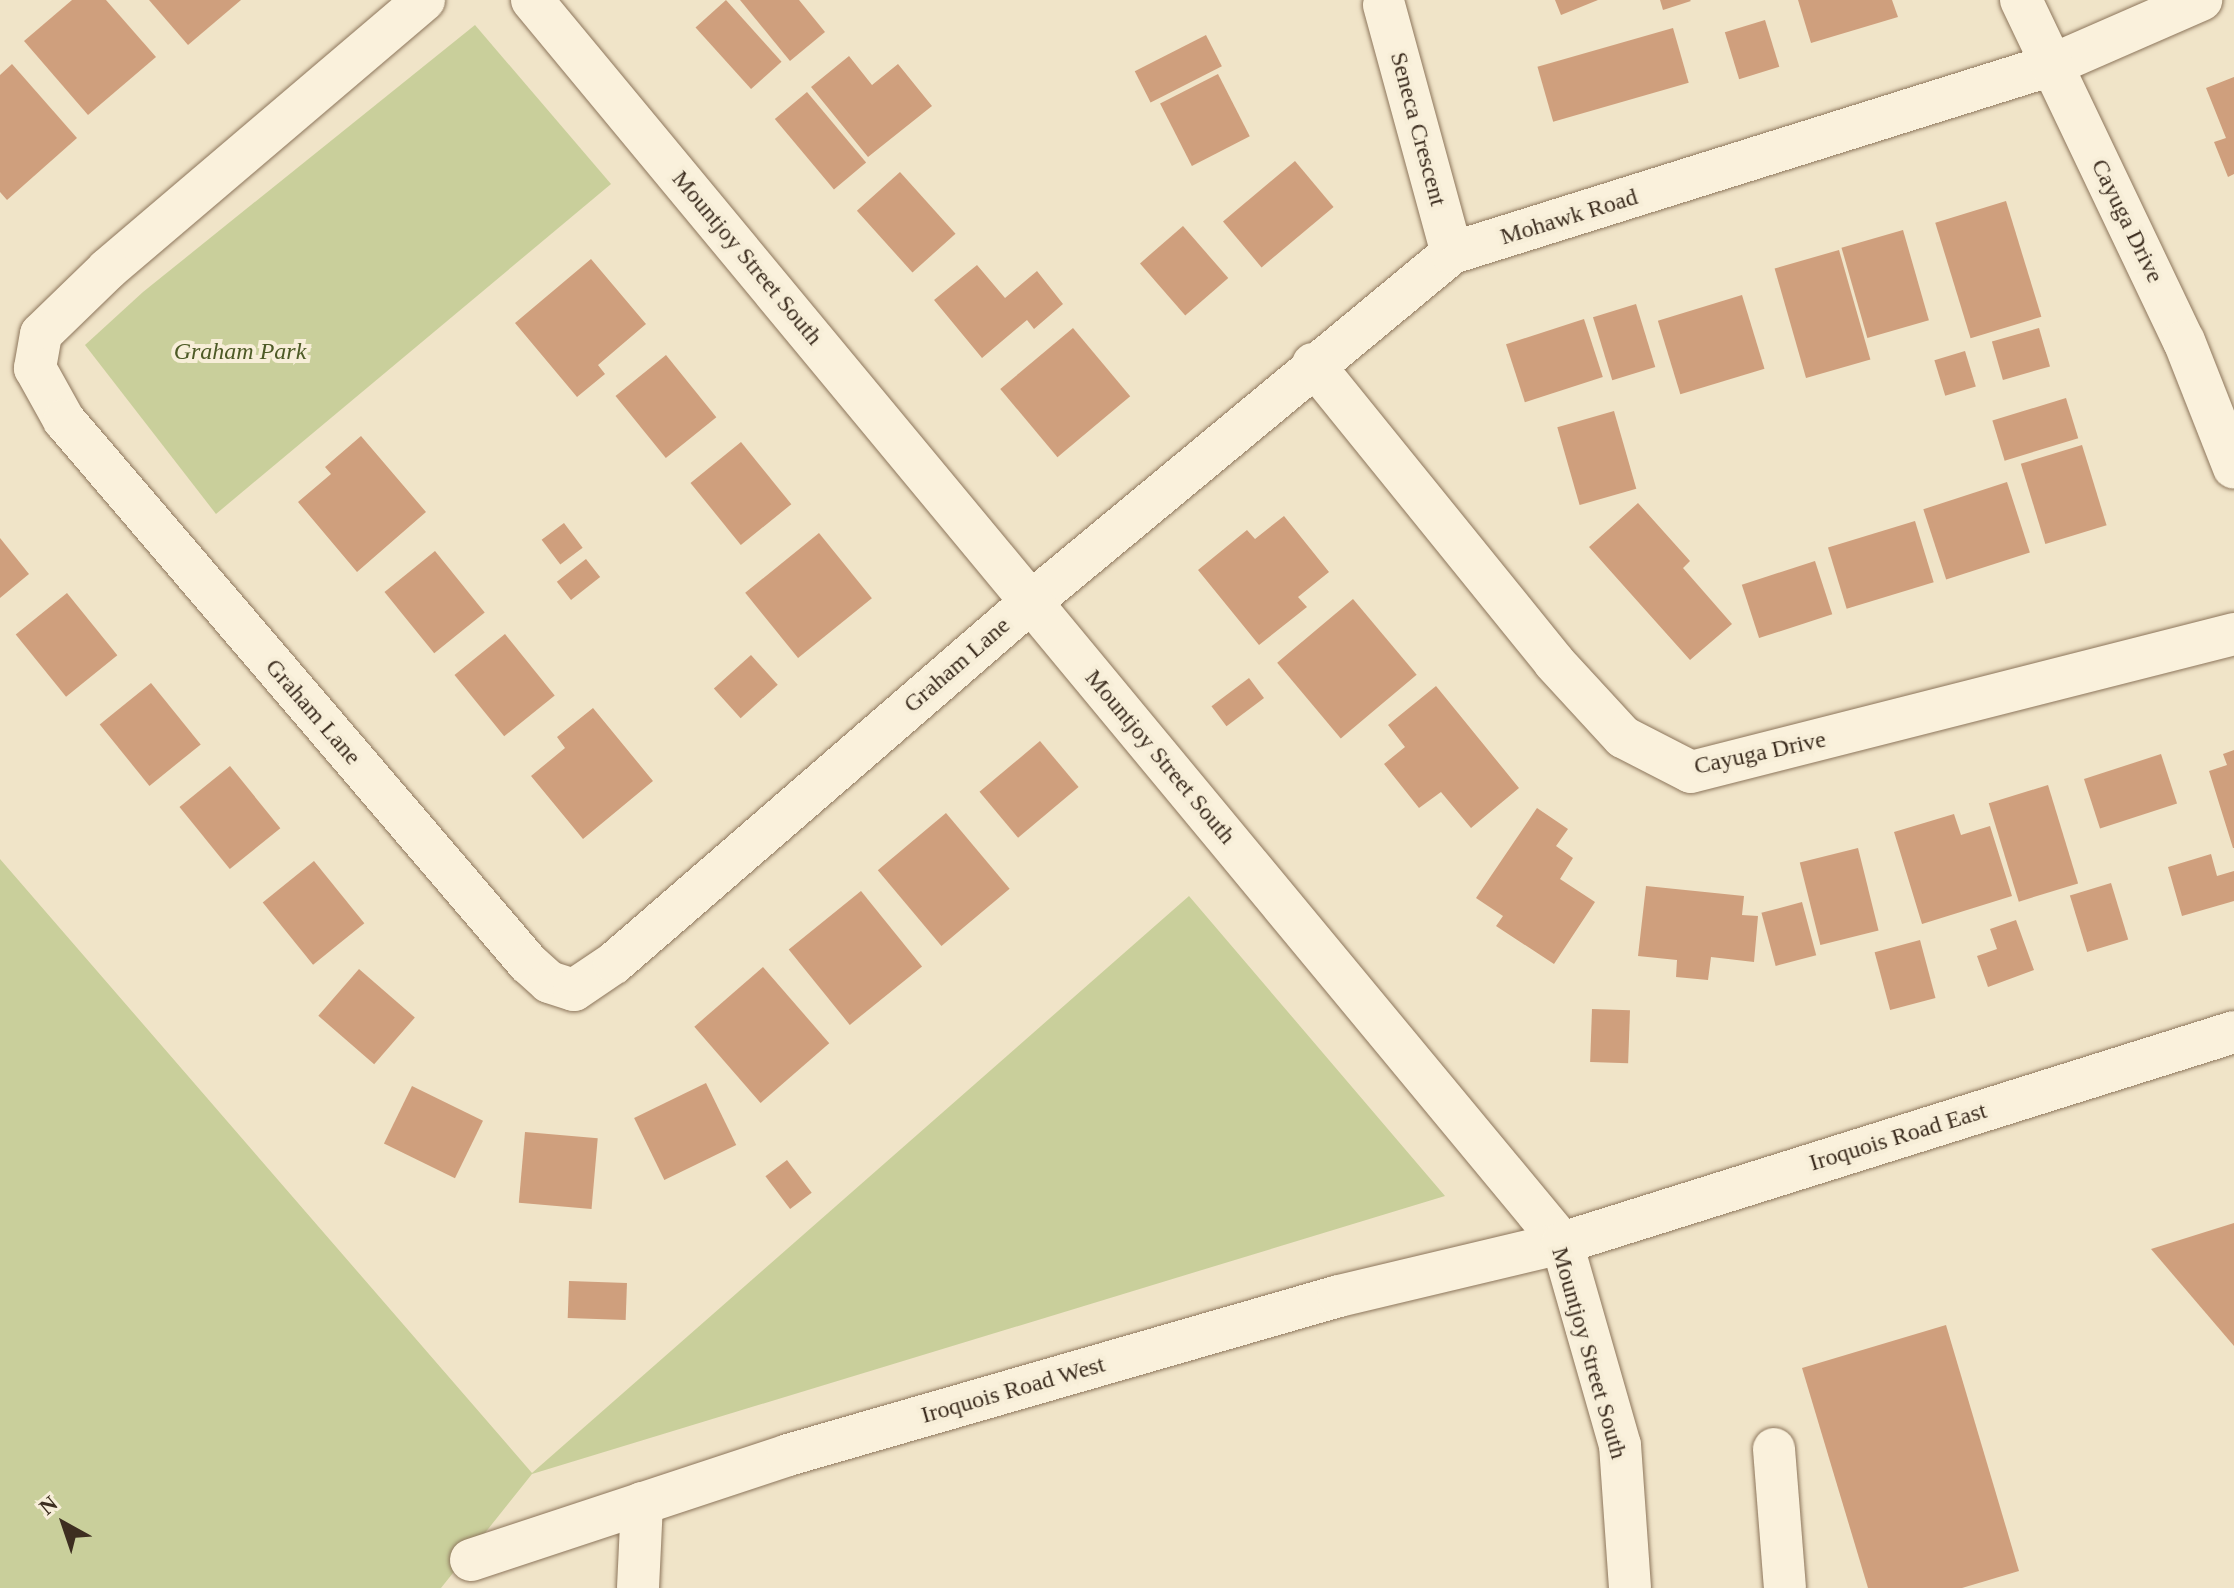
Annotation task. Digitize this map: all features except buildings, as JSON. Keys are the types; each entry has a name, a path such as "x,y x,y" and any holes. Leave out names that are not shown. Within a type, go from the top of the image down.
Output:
{"street":[{"name":"Graham Lane","path":"424,0 108,269 41,334 35,368 64,420 528,963 549,982 574,990 614,963 1032,601"},
{"name":"Mountjoy Street South","path":"532,0 1562,1243 1620,1445 1630,1588"},
{"name":"Cayuga Drive","path":"2021,0 2184,341 2234,468"},
{"name":"Mohawk Road","path":"1032,601 1313,364 1452,253 2052,65 2201,0"},
{"name":"Seneca Crescent","path":"1384,5 1452,253"},
{"name":"Cayuga Drive","path":"1313,364 1554,662 1623,737 1691,772 2234,634"},
{"name":"Iroquois Road East","path":"1562,1243 2234,1032"},
{"name":"Iroquois Road West","path":"471,1560 788,1455 1339,1296 1562,1243"},
{"path":"1774,1449 1785,1588"},
{"path":"638,1588 642,1503"}],"green space":[{"name":"Graham Park","path":"475,25 611,184 216,514 85,345 143,292"},
{"path":"0,859 532,1473 1189,896 1445,1196 532,1474 441,1588 0,1588"}]}
